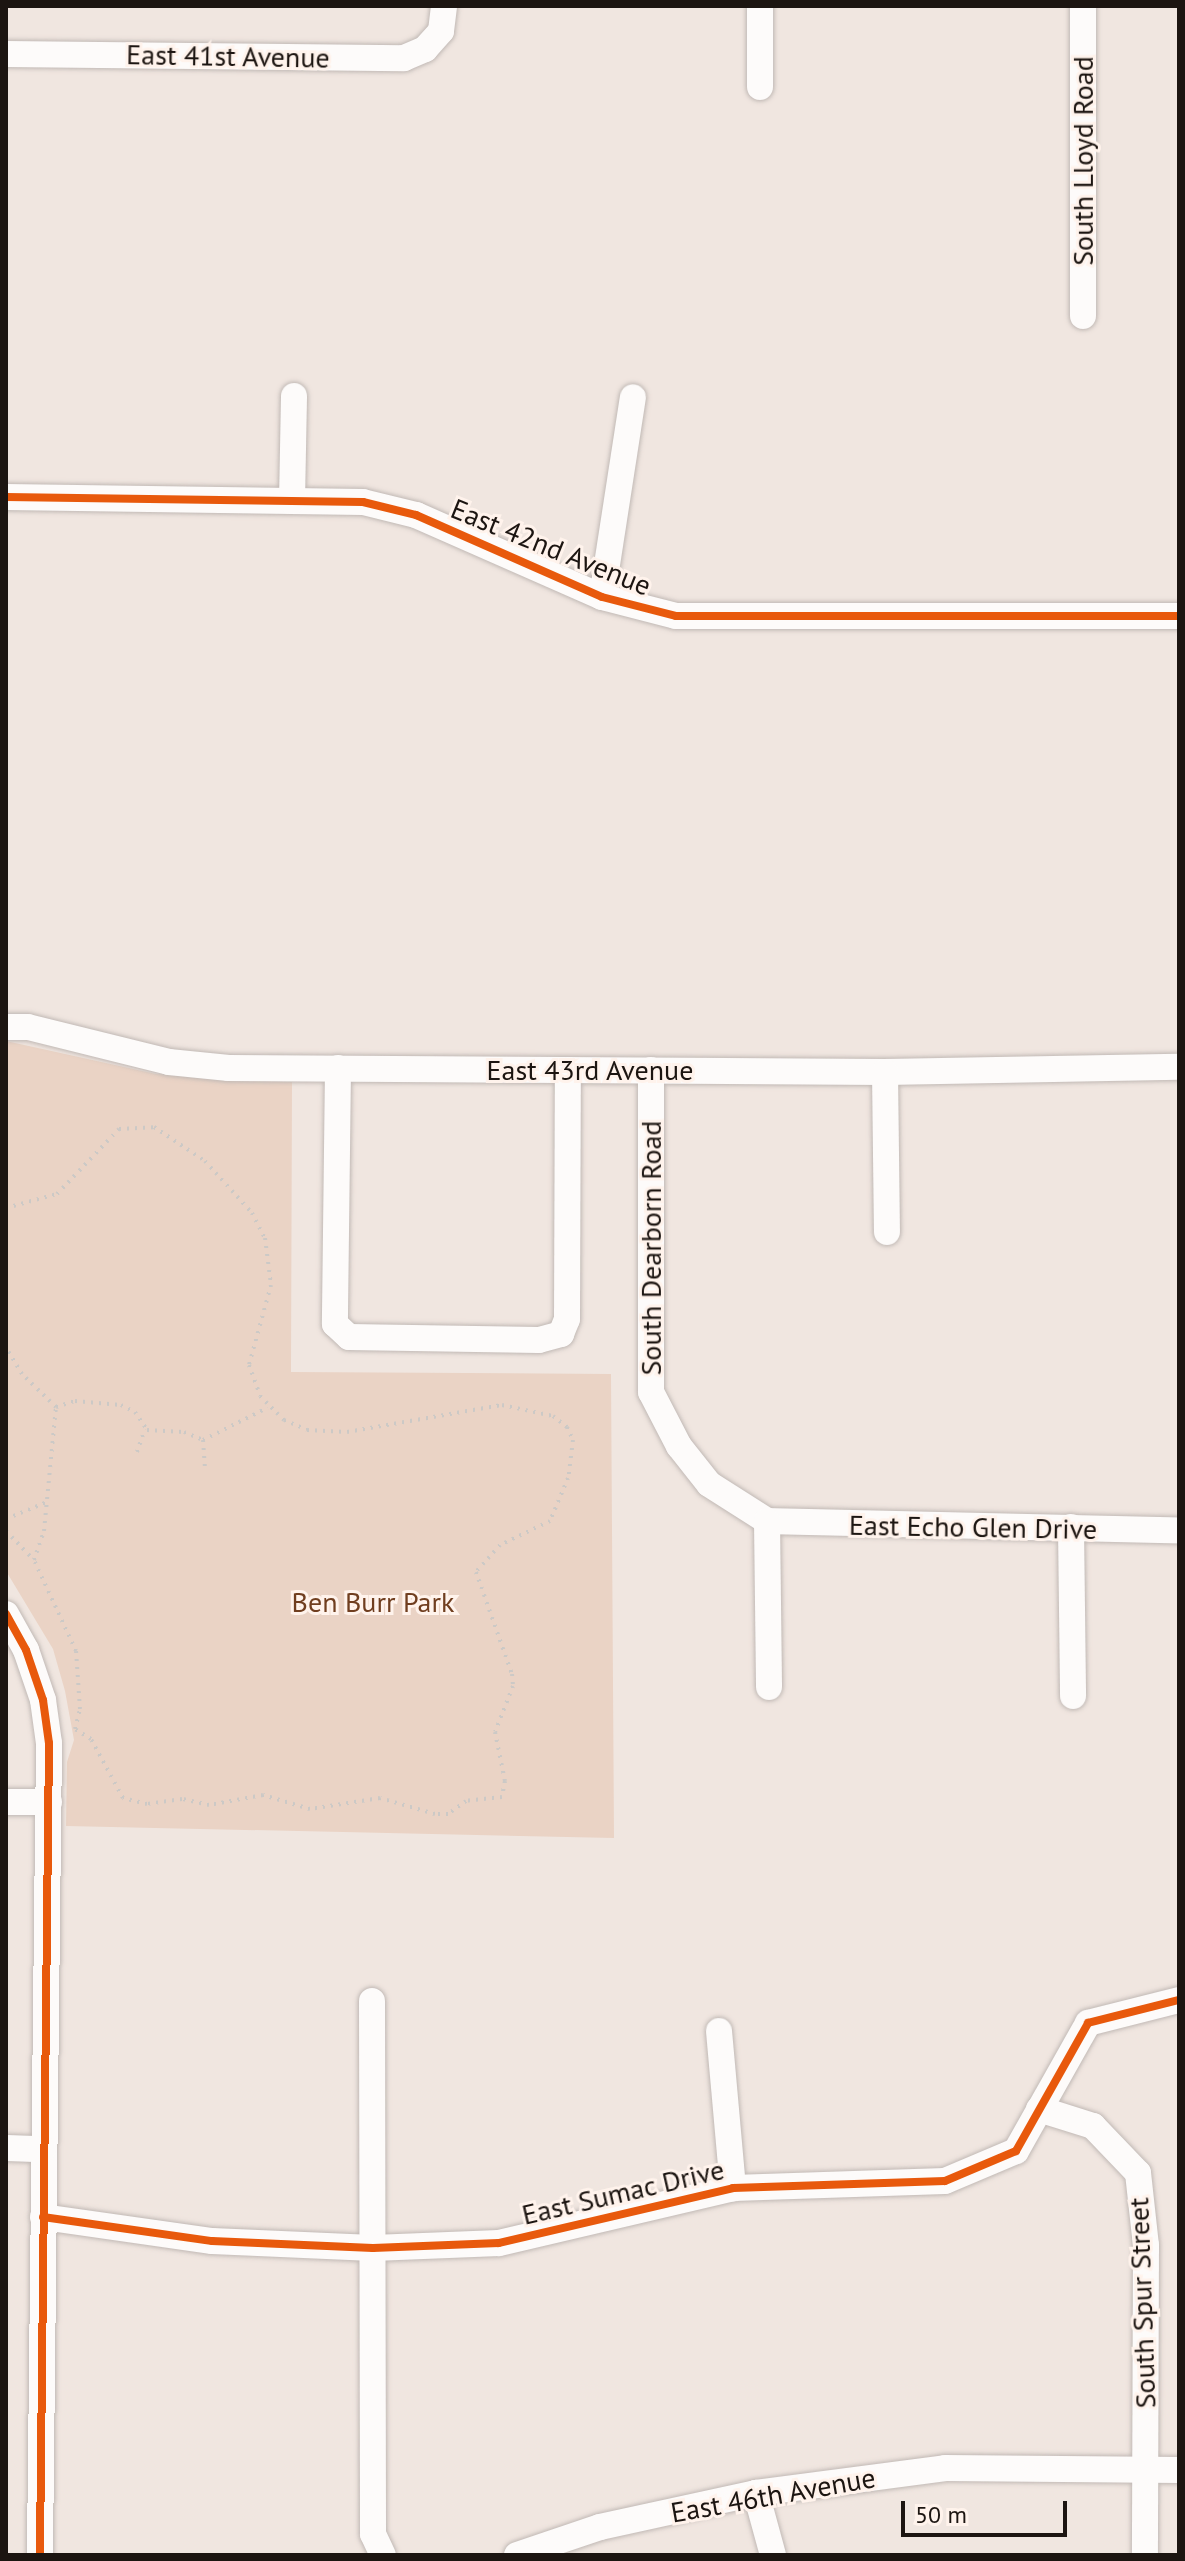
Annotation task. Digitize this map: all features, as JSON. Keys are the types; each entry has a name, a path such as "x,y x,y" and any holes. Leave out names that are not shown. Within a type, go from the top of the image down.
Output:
{"street":[{"path":"760,6 760,87"},
{"name":"South Lloyd Road","path":"1083,6 1083,316"},
{"name":"East 41st Avenue","path":"6,54 404,58 425,49 442,18"},
{"path":"292,501 294,396"},
{"path":"602,597 633,397"},
{"name":"East 42nd Avenue","path":"6,497 363,502 416,515 602,597 676,616 1179,616"},
{"name":"East 43rd Avenue","path":"6,1027 28,1027 169,1062 229,1068 885,1072 1179,1067"},
{"path":"338,1068 335,1324 349,1337 507,1340 561,1334 567,1319 568,1070"},
{"name":"South Dearborn Road","path":"651,1070 651,1392 679,1446 709,1484 767,1521"},
{"path":"885,1072 887,1232"},
{"path":"767,1521 769,1687"},
{"name":"East Echo Glen Drive","path":"767,1521 1179,1530"},
{"path":"1071,1527 1073,1696"},
{"path":"6,1614 26,1650 43,1700 49,1802 40,2555"},
{"path":"6,1802 49,1802"},
{"name":"East Sumac Drive","path":"43,2217 212,2241 373,2248 499,2243 733,2188 945,2181 1016,2151 1088,2023 1179,2000"},
{"path":"372,2001 373,2534 383,2555"},
{"path":"719,2031 733,2188"},
{"name":"South Spur Street","path":"1039,2109 1093,2126 1138,2173 1146,2245 1145,2555"},
{"path":"6,2148 43,2149"},
{"name":"East 46th Avenue","path":"517,2555 600,2527 756,2493 945,2468 1179,2470"},
{"path":"756,2493 773,2555"}],"path":[{"path":"6,1208 57,1194 110,1137 129,1125 154,1127 205,1161 252,1213 265,1238 271,1285 249,1365 267,1408 284,1420 324,1433 502,1405 553,1416 567,1427 573,1440 568,1478 550,1521 500,1545 476,1572 512,1674 495,1732 505,1781 502,1797 466,1801 448,1814 380,1798 310,1809 263,1795 209,1805 182,1799 147,1804 123,1798 91,1739 75,1729 80,1709 76,1651 34,1560 6,1531"},
{"path":"205,1161 215,1152"},
{"path":"6,1347 22,1374 56,1407"},
{"path":"56,1407 75,1401 121,1405 135,1412 145,1429 137,1452"},
{"path":"34,1560 47,1502 56,1407"},
{"path":"145,1429 184,1432 203,1440 267,1408"},
{"path":"567,1427 577,1416"},
{"path":"203,1440 205,1468"},
{"path":"6,1519 47,1502"}],"green space":[{"name":"Ben Burr Park","path":"6,1041 156,1074 292,1082 291,1372 611,1374 614,1838 66,1826 67,1762 74,1740 65,1691 53,1649 6,1571"}],"cycle path":[{"path":"6,497 363,502 416,515 602,597 676,616 1179,616"},
{"path":"6,1614 26,1650 43,1700 49,1743 40,2555"},
{"path":"43,2217 212,2241 373,2248 499,2243 733,2188 945,2181 1016,2151 1088,2023 1179,2000"}]}
